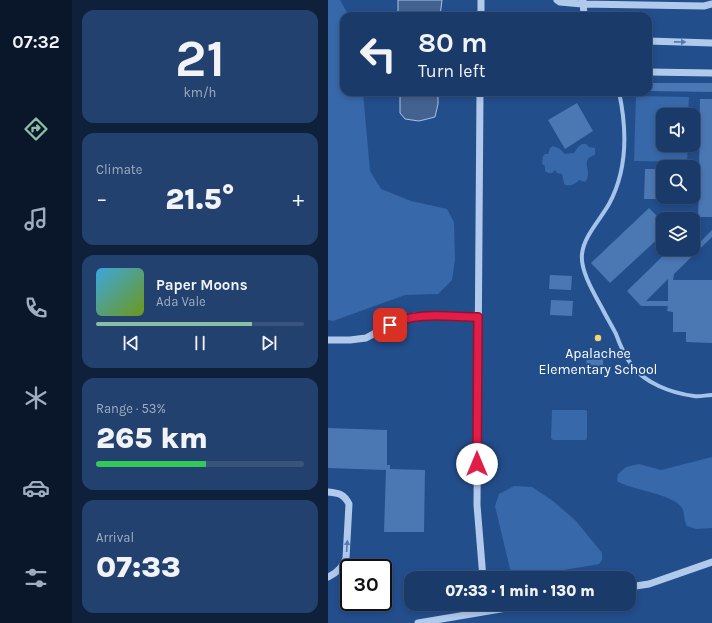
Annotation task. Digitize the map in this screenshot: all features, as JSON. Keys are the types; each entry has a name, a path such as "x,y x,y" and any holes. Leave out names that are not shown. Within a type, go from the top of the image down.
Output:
{"street":[{"path":"481,0 481,12"},
{"path":"557,0 560,2 704,6 712,4"},
{"path":"583,2 584,12"},
{"path":"652,41 712,43"},
{"path":"652,72 712,73"},
{"path":"480,96 477,505 482,571"},
{"path":"328,340 366,338 399,320 415,316 478,317"},
{"path":"328,492 339,493 345,497 349,504 346,558 344,565 328,577"},
{"path":"636,586 649,584 712,562"},
{"path":"418,623 492,611"}],"shaded area":[{"path":"328,0 340,0 347,12 340,12 340,96 363,96 370,171 381,189 411,201 447,209 454,222 455,259 452,280 438,294 405,295 333,321 328,320"},
{"path":"398,0 442,0 440,12 398,12"},
{"path":"400,96 438,96 435,117 419,121 405,119 400,113"},
{"path":"636,96 689,97 688,108 656,108 656,152 688,152 687,160 634,161"},
{"path":"582,144 595,148 595,155 590,157 587,163 588,174 585,182 579,180 576,183 565,185 562,174 557,173 555,170 552,173 545,171 545,166 542,164 543,156 548,154 550,148 553,146 560,149 565,154 574,153"},
{"path":"552,410 587,411 586,440 553,440 551,438"},
{"path":"712,457 712,528 696,529 687,526 683,510 677,503 662,496 617,481 618,474 626,467 639,464 661,470"},
{"path":"514,486 532,487 553,501 576,521 602,553 602,560 599,564 558,571 512,571 510,569 495,506 499,494"}],"building":[{"path":"652,83 712,83 712,92 652,91"},
{"path":"700,99 712,99 712,217 700,217 700,212 698,212 698,204 700,204"},
{"path":"577,103 593,131 565,149 548,120"},
{"path":"645,169 656,169 656,199 644,199"},
{"path":"649,208 656,215 656,240 610,283 591,263"},
{"path":"712,230 712,237 700,249 700,240 701,241"},
{"path":"663,256 692,256 674,274 673,280 712,280 712,343 686,342 686,332 673,332 673,312 667,311 668,306 641,306 627,291","holes":["668,279 668,301 646,301"]},
{"path":"550,275 572,276 571,290 549,289"},
{"path":"551,300 573,301 572,316 550,315"},
{"path":"587,350 603,351 603,370 586,370"},
{"path":"328,428 387,430 387,465 390,465 390,469 425,470 424,532 384,532 386,470 328,468"}],"waterway":[{"path":"620,96 624,134 623,163 620,177 609,204 593,228 583,247 583,268 624,353 636,371 651,382 667,390 685,395 712,395"}],"place":[{"name":"Apalachee Elementary School","path":"598,338"}],"route":[{"path":"390,325 399,320 415,316 478,317 477,464"}]}
